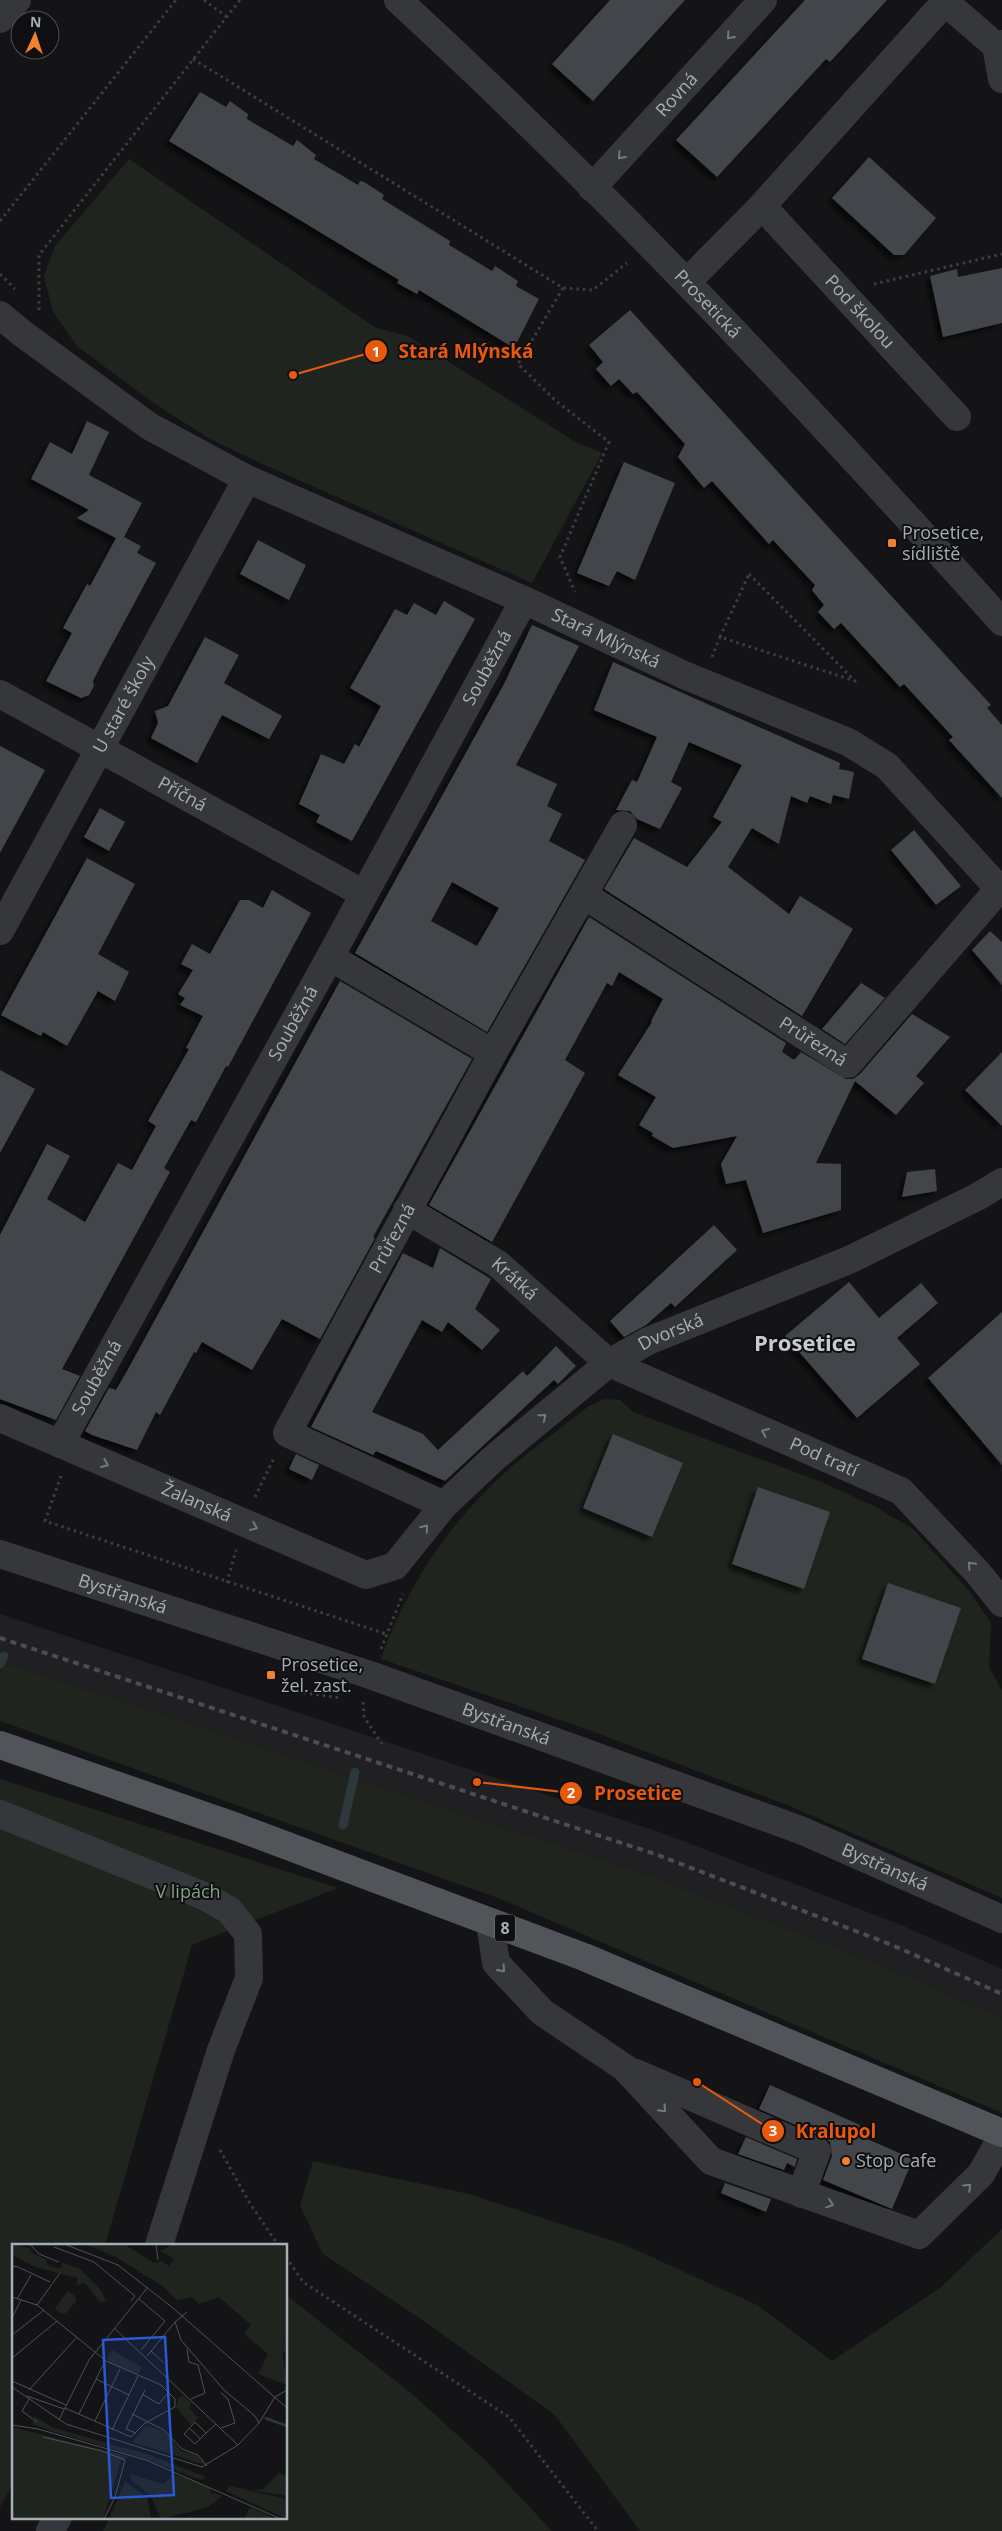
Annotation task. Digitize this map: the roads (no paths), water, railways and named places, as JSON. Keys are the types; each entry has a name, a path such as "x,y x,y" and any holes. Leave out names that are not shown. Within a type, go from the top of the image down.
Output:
{"main road":[{"name":"8","path":"0,1745 237,1827 593,1960 1002,2133"}],"street":[{"path":"0,19 17,0"},
{"name":"Prosetická","path":"398,0 475,70 687,282 856,460 1002,622"},
{"name":"Rovná","path":"592,188 762,0"},
{"path":"687,282 762,206 946,1 999,45 1002,79"},
{"name":"Pod školou","path":"762,206 957,417"},
{"name":"Stará Mlýnská","path":"8,330 149,426 247,479 524,600 684,675 848,742 887,766 1001,891"},
{"name":"U staré školy","path":"0,931 247,479"},
{"name":"Souběžná","path":"66,1447 524,600"},
{"name":"Příčná","path":"0,694 364,894"},
{"name":"Průřezná","path":"444,1504 288,1433 493,1053 623,825"},
{"name":"Průřezná","path":"584,895 848,1064 1001,891"},
{"path":"330,957 493,1053"},
{"name":"Dvorská","path":"395,1566 444,1504 494,1458 609,1363 648,1341 850,1260 977,1197 1002,1182"},
{"name":"Krátká","path":"407,1210 498,1264 609,1363"},
{"name":"Pod tratí","path":"609,1363 902,1491 978,1573 1002,1603"},
{"name":"Žalanská","path":"0,1418 366,1575 395,1566"},
{"name":"Bystřanská","path":"0,1554 370,1675 803,1831 1002,1920"},
{"path":"0,1814 204,1896 229,1910 248,1934 249,1978 221,2050 159,2244"},
{"path":"490,1923 496,1963 542,2012 625,2068 816,2151 801,2194"},
{"path":"625,2068 711,2161 919,2235 981,2174 1002,2138"},
{"path":"50,2531 57,2518"}],"waterway":[{"path":"0,1664 4,1656"},
{"path":"343,1825 355,1772"}],"railway":[{"path":"0,1638 655,1854 892,1945 1002,1994"}],"place":[{"name":"Stará Mlýnská","path":"293,375"},
{"name":"Prosetice, sídliště","path":"892,543"},
{"name":"Prosetice, žel. zast.","path":"271,1675"},
{"name":"Prosetice","path":"477,1782"},
{"name":"Kralupol","path":"697,2082"},
{"name":"Stop Cafe","path":"846,2161"}],"district":[{"name":"Prosetice","path":"805,1343"}],"park label":[{"name":"V lipách","path":"188,1892"}]}
